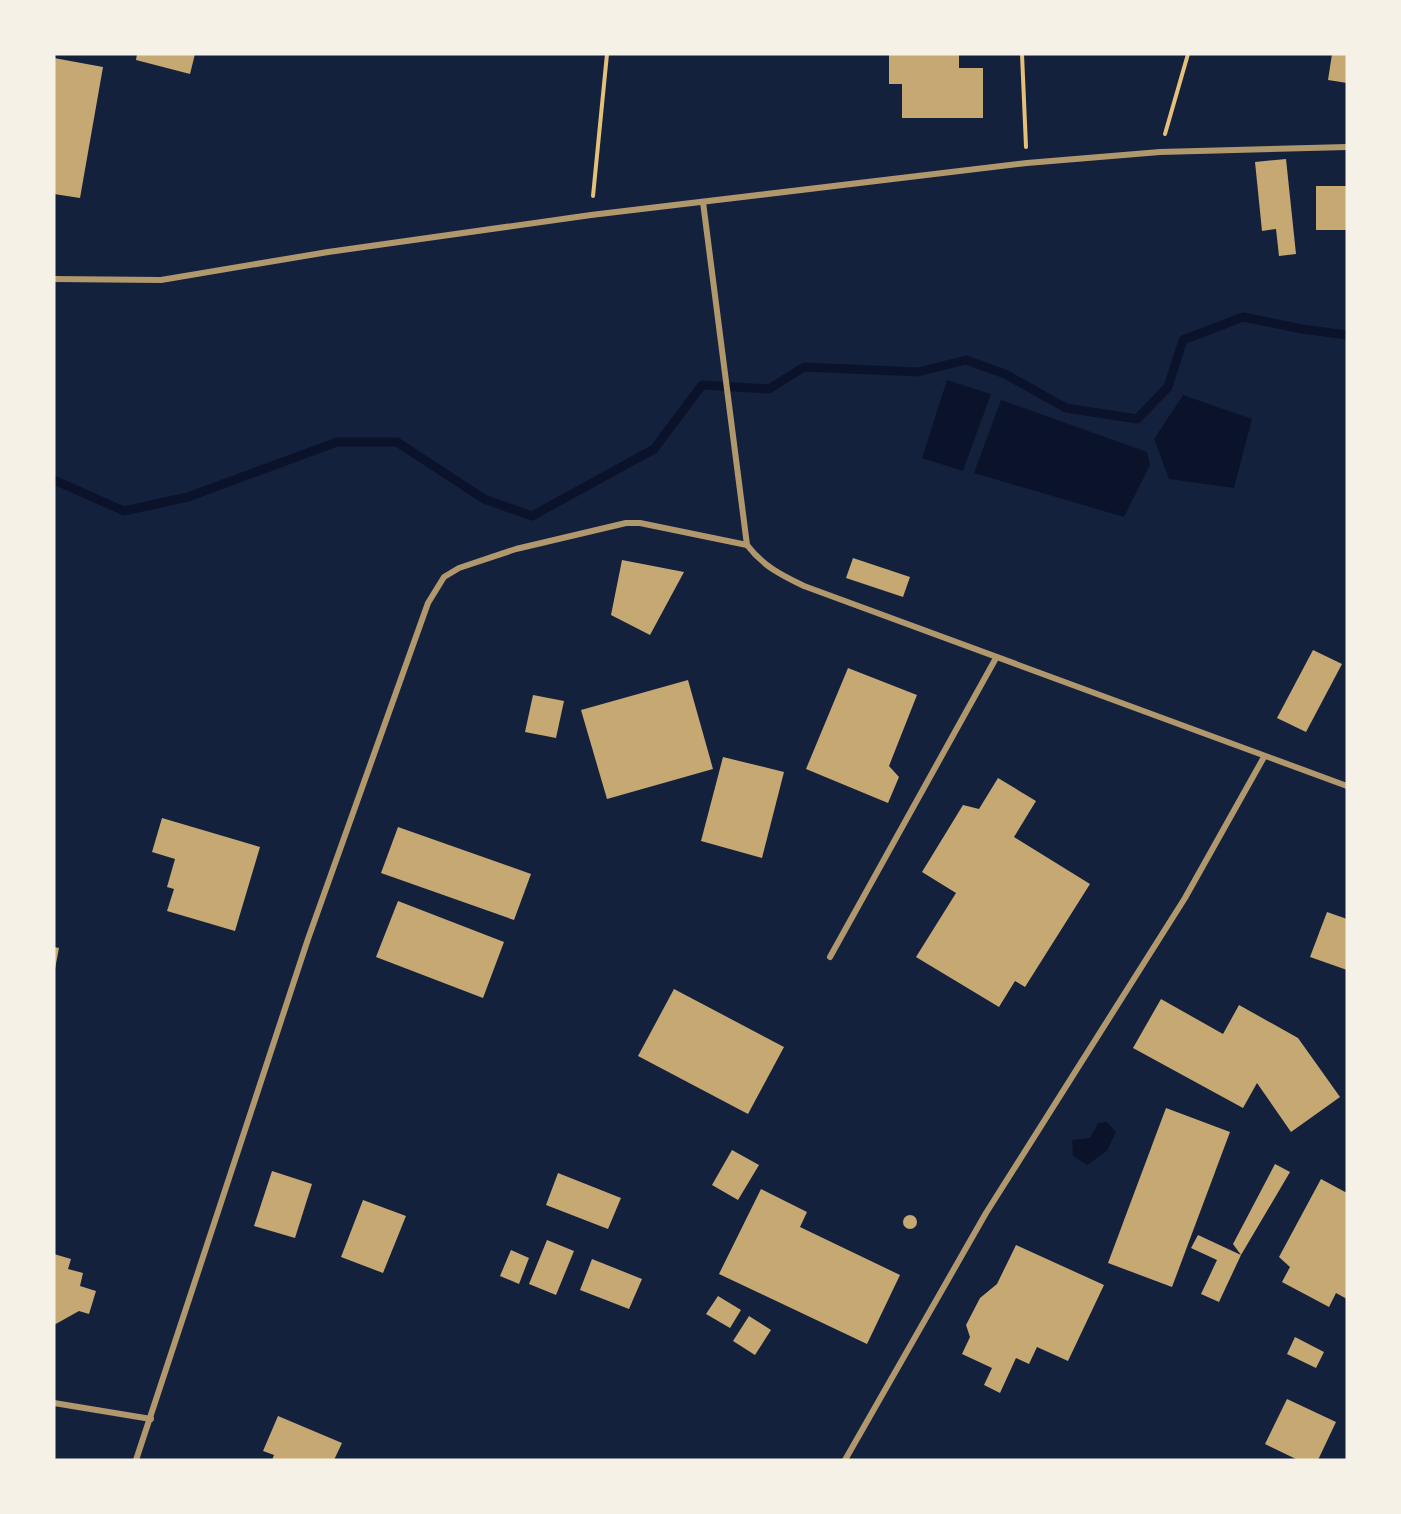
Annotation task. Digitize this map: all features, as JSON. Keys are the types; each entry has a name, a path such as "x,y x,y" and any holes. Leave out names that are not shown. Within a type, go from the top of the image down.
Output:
{"street":[{"path":"54,279 161,280 328,252 591,215 1027,163 1160,152 1347,147"},
{"path":"703,202 747,545"},
{"path":"136,1460 312,928 411,644 435,588 444,577 459,568 516,549 626,523 640,523 747,545 774,572 804,586 1347,786"},
{"path":"830,957 996,658"},
{"path":"845,1460 986,1213 1185,898 1264,757"},
{"path":"54,1403 151,1419"}],"path":[{"path":"591,215 607,54"},
{"path":"1022,54 1027,163"},
{"path":"1160,152 1188,54"}],"water":[{"path":"947,380 991,394 963,471 922,458"},
{"path":"1183,395 1252,419 1234,488 1169,479 1154,439"},
{"path":"1001,400 1147,452 1150,465 1124,517 974,473"},
{"path":"1107,1122 1116,1132 1107,1151 1087,1165 1073,1156 1072,1140 1090,1138 1098,1123"}],"building":[{"path":"137,54 195,54 190,74 136,60"},
{"path":"889,54 959,54 959,68 983,68 983,118 902,118 902,84 889,84"},
{"path":"1332,54 1347,54 1347,83 1328,80"},
{"path":"54,58 103,67 80,198 54,194"},
{"path":"1286,159 1296,254 1279,256 1276,229 1262,231 1255,162"},
{"path":"1316,186 1347,186 1347,230 1316,230"},
{"path":"853,558 910,577 903,597 846,578"},
{"path":"622,560 684,572 650,635 611,615"},
{"path":"1313,650 1342,664 1306,732 1277,718"},
{"path":"848,668 917,695 889,766 899,777 888,803 806,769"},
{"path":"688,680 713,769 607,799 581,710"},
{"path":"533,695 564,701 556,738 525,732"},
{"path":"723,757 784,772 762,858 701,841"},
{"path":"998,778 1036,801 1014,837 1090,884 1025,987 1015,981 999,1007 916,957 956,893 922,872 963,805 979,809"},
{"path":"162,818 260,847 235,931 167,911 174,889 167,887 175,859 152,852"},
{"path":"398,827 531,874 514,920 381,873"},
{"path":"398,901 504,942 483,998 376,957"},
{"path":"1327,912 1347,919 1347,970 1310,957"},
{"path":"54,947 59,948 55,969 54,969"},
{"path":"674,989 784,1047 748,1114 638,1056"},
{"path":"1161,999 1223,1034 1239,1005 1298,1038 1340,1097 1291,1132 1257,1083 1243,1108 1133,1048"},
{"path":"1166,1108 1230,1132 1172,1287 1108,1263"},
{"path":"732,1150 759,1165 738,1200 712,1185"},
{"path":"1275,1164 1290,1172 1241,1255 1233,1244"},
{"path":"272,1171 312,1184 295,1238 254,1226"},
{"path":"558,1173 621,1198 608,1229 546,1205"},
{"path":"1321,1179 1347,1193 1347,1299 1336,1293 1329,1307 1282,1282 1290,1267 1279,1257"},
{"path":"761,1189 807,1212 800,1227 900,1275 867,1344 719,1274"},
{"path":"363,1200 406,1216 383,1273 341,1257"},
{"path":"907,1215 913,1215 917,1222 913,1229 907,1229 903,1225 903,1219"},
{"path":"1198,1235 1241,1255 1219,1302 1201,1294 1217,1260 1191,1248"},
{"path":"547,1240 574,1251 556,1295 529,1284"},
{"path":"1016,1245 1104,1285 1068,1361 1037,1347 1029,1364 1016,1358 1000,1393 984,1385 992,1368 962,1354 970,1337 966,1325 980,1298 997,1284"},
{"path":"511,1250 529,1258 519,1284 500,1276"},
{"path":"54,1254 71,1259 68,1269 83,1273 80,1286 96,1291 89,1314 79,1311 54,1325"},
{"path":"592,1259 642,1279 629,1309 580,1290"},
{"path":"718,1296 741,1310 730,1328 706,1314"},
{"path":"749,1316 771,1330 755,1355 733,1341"},
{"path":"1295,1337 1324,1352 1316,1368 1287,1354"},
{"path":"1287,1399 1336,1422 1318,1460 1298,1460 1265,1444"},
{"path":"278,1416 342,1443 334,1460 272,1460 274,1455 263,1451"}],"waterway":[{"path":"54,480 124,511 188,497 337,442 397,442 484,499 532,516 654,449 702,385 769,389 804,367 918,372 966,360 1005,374 1066,408 1137,419 1168,387 1183,340 1243,317 1347,335"}]}
